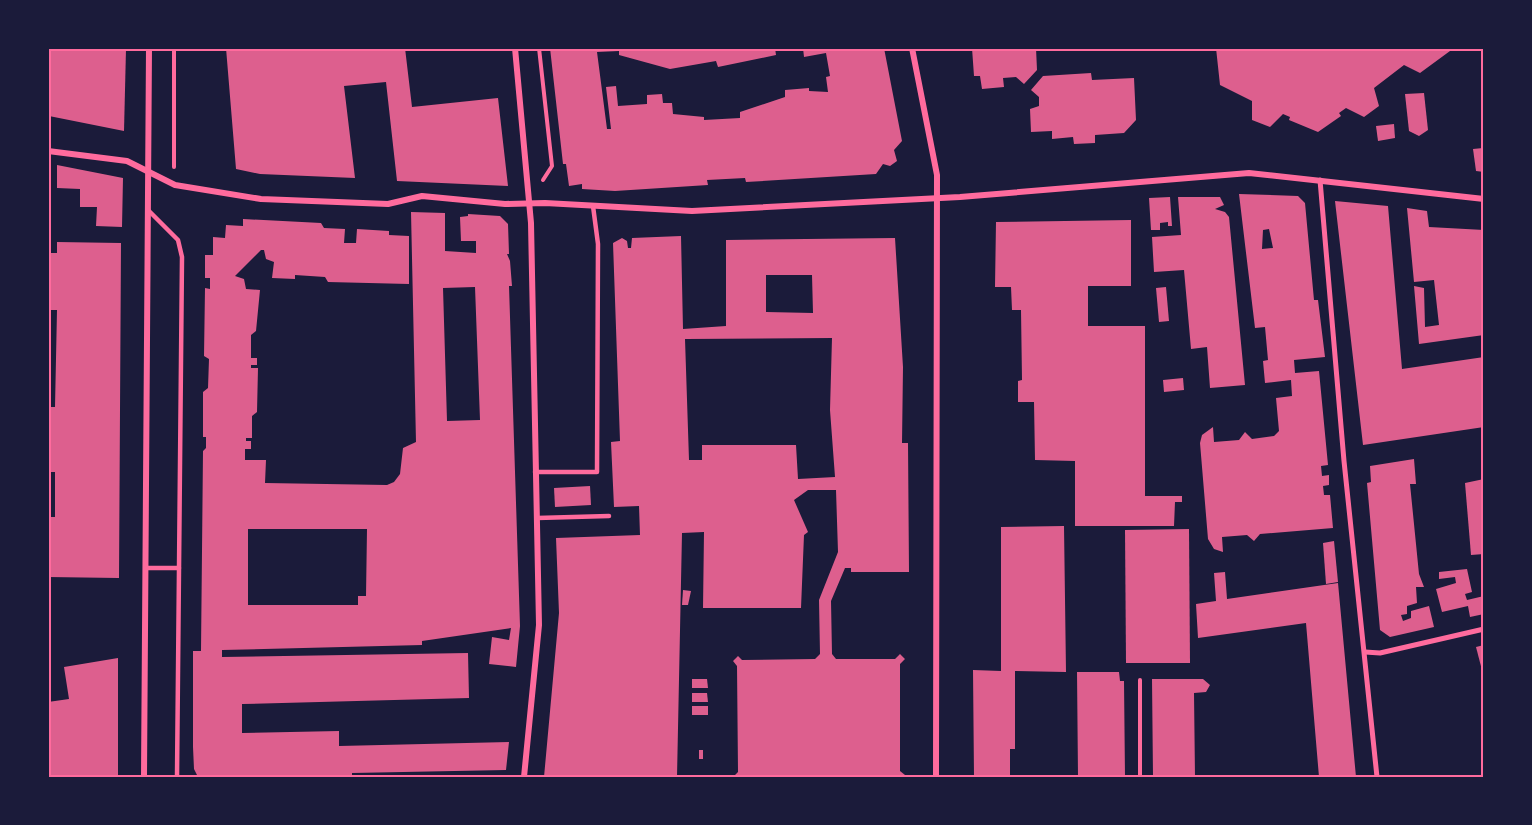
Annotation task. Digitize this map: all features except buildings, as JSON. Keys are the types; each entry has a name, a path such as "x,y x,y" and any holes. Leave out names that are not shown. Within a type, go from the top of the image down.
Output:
{"street":[{"path":"144,777 149,48"},
{"path":"515,48 529,203 539,625 524,777"},
{"path":"912,48 937,175 936,777"},
{"path":"48,151 127,161 175,185 261,199 388,204 422,196 692,211 936,197 1249,173 1484,199"},
{"path":"1320,180 1344,461 1377,777"},
{"path":"1365,652 1380,653 1484,629"}],"lane":[{"path":"536,472 597,472 598,244 593,206"},
{"path":"148,210 178,240 182,256 177,777"},
{"path":"537,518 609,516"},
{"path":"146,568 179,568"}],"path":[{"path":"174,48 175,185"},
{"path":"529,203 552,166 539,48"},
{"path":"1140,681 1140,777"}]}
